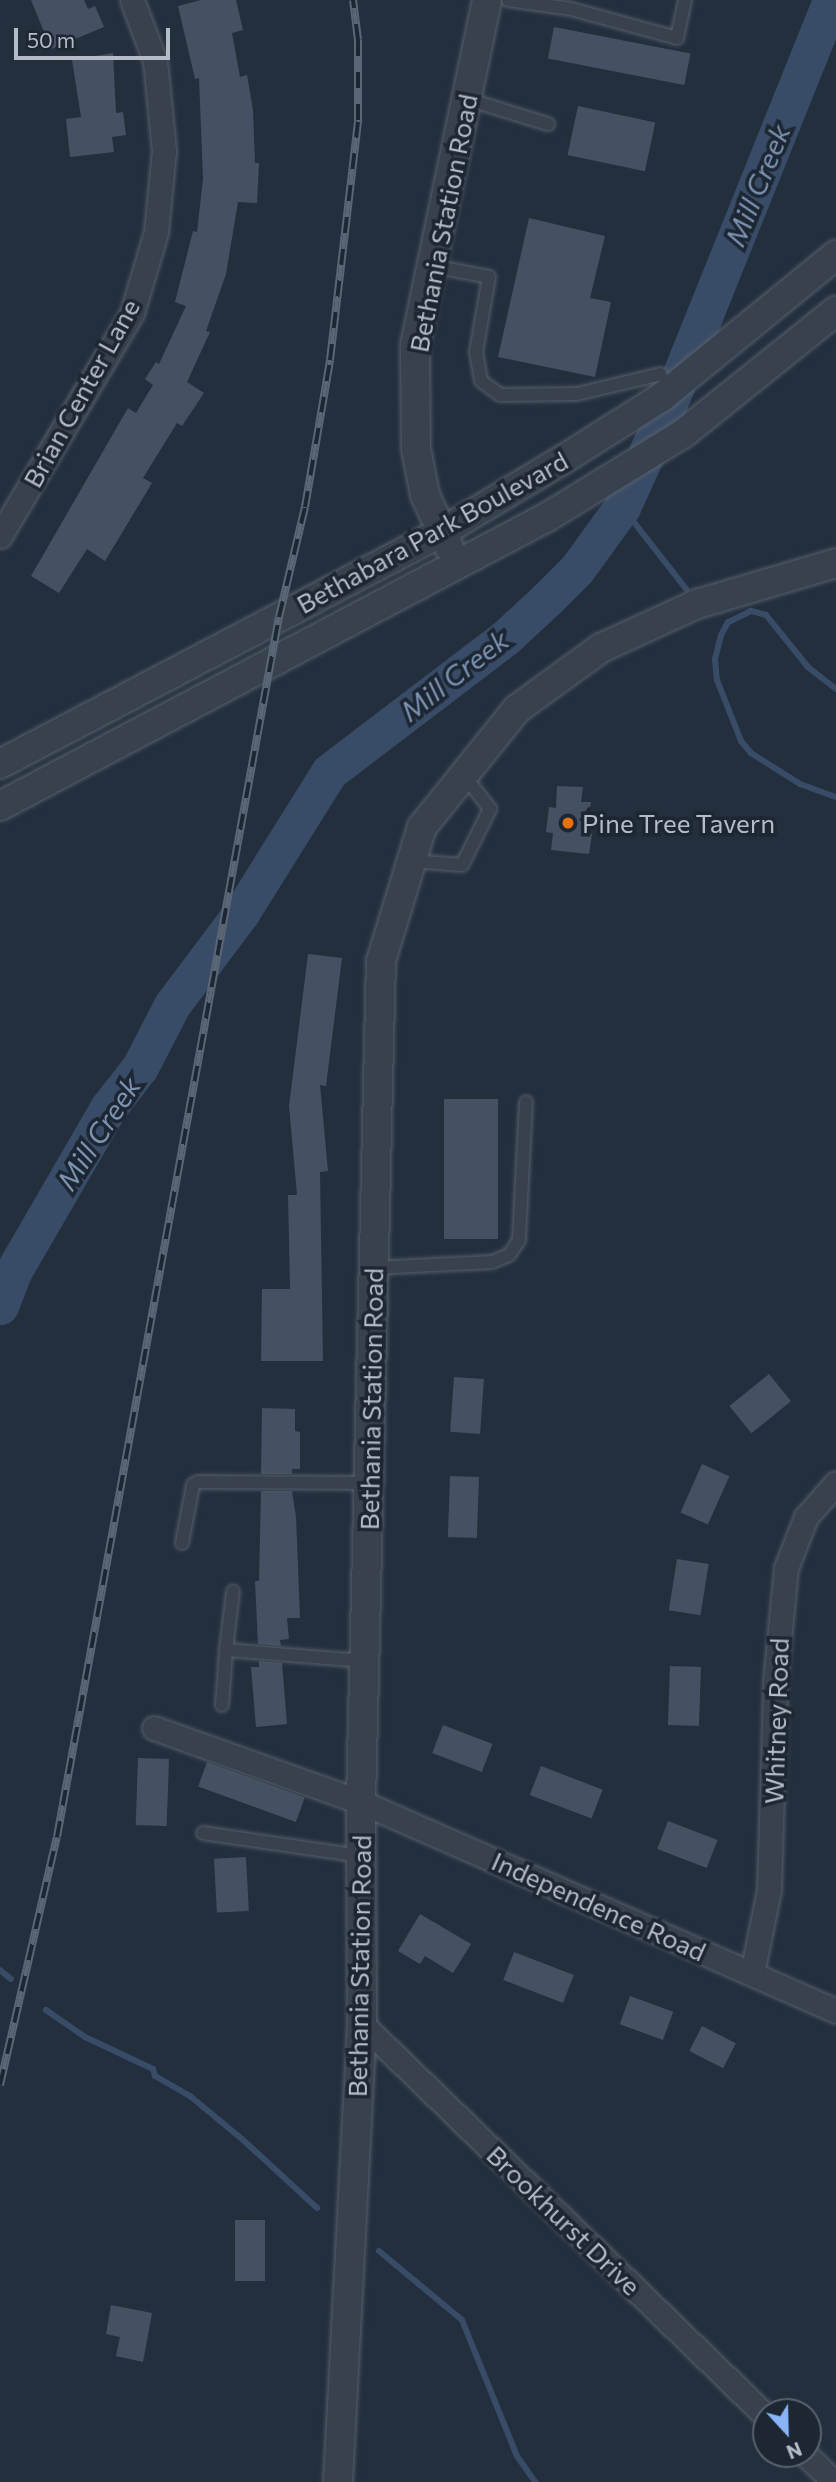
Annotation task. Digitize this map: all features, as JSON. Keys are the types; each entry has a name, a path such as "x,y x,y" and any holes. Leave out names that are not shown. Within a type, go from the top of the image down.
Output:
{"street":[{"name":"Brian Center Lane","path":"0,536 132,313 156,232 164,151 155,61 132,0"},
{"name":"Bethania Station Road","path":"458,565 425,495 416,449 415,345 487,0"},
{"name":"Bethabara Park Boulevard","path":"0,764 442,532 564,459 662,397 829,261"},
{"name":"Bethabara Park Boulevard","path":"0,806 549,516 684,433 836,311"},
{"name":"Bethania Station Road","path":"338,2482 362,2024 361,1802 381,961 422,828 517,709 601,648 697,604 836,564"},
{"name":"Whitney Road","path":"752,1973 769,1890 775,1682 786,1568 806,1517 836,1483"},
{"name":"Independence Road","path":"154,1728 361,1802 836,2011"},
{"name":"Brookhurst Drive","path":"362,2024 752,2402"},
{"path":"820,2468 834,2482"}],"lane":[{"path":"508,0 571,9 677,38 685,0"},
{"path":"466,99 548,124"},
{"path":"431,266 489,277 476,352 481,381 500,395 577,394 661,374"},
{"path":"412,861 461,865 490,809 464,775"},
{"path":"373,1268 492,1262 509,1255 519,1240 526,1102"},
{"path":"182,1543 192,1485 198,1482 369,1483"},
{"path":"222,1705 233,1591"},
{"path":"226,1650 364,1661"},
{"path":"203,1833 361,1856"}],"building":[{"path":"31,0 84,0 88,9 95,6 104,27 51,49"},
{"path":"201,0 236,0 243,30 232,33 240,77 247,75 253,110 255,163 259,163 257,203 238,202 226,274 206,331 210,332 187,382 204,393 182,426 177,423 143,478 152,483 105,561 87,549 59,593 31,576 128,408 136,413 153,385 145,379 156,362 159,364 186,306 175,302 193,231 197,232 203,179 199,78 195,79 178,6"},
{"path":"554,27 690,54 684,85 548,58"},
{"path":"113,53 116,113 123,112 126,135 112,137 114,152 70,157 66,119 81,117 72,60"},
{"path":"578,106 655,122 645,171 568,155"},
{"path":"529,218 605,236 590,298 611,302 595,377 498,357"},
{"name":"Pine Tree Tavern","path":"557,786 583,787 581,802 591,802 586,833 592,834 589,854 551,850 553,833 546,832 549,807 556,808"},
{"path":"308,954 342,958 326,1086 320,1085 328,1171 320,1172 323,1361 261,1361 262,1289 290,1289 288,1195 297,1195 289,1106"},
{"path":"444,1099 498,1099 498,1239 444,1239"},
{"path":"769,1374 791,1401 751,1433 729,1406"},
{"path":"454,1377 484,1379 480,1434 450,1432"},
{"path":"262,1408 295,1409 295,1431 300,1432 300,1469 292,1469 292,1474 261,1474"},
{"path":"702,1464 729,1476 708,1525 680,1512"},
{"path":"450,1476 479,1477 477,1538 448,1537"},
{"path":"261,1491 292,1491 296,1517 300,1618 287,1618 289,1639 280,1640 281,1646 258,1644 255,1581 259,1581"},
{"path":"677,1559 709,1564 700,1615 669,1610"},
{"path":"259,1661 282,1663 287,1724 256,1727 251,1667 259,1667"},
{"path":"670,1666 701,1667 699,1726 668,1725"},
{"path":"443,1725 492,1744 482,1772 432,1753"},
{"path":"138,1758 169,1759 167,1826 136,1825"},
{"path":"207,1762 305,1798 296,1822 198,1786"},
{"path":"541,1766 603,1790 592,1819 530,1795"},
{"path":"668,1821 717,1840 707,1868 657,1849"},
{"path":"246,1857 249,1911 217,1913 214,1859"},
{"path":"420,1914 471,1944 453,1973 425,1956 420,1964 398,1951"},
{"path":"514,1952 574,1975 563,2003 503,1980"},
{"path":"630,1996 673,2012 663,2040 620,2024"},
{"path":"702,2026 736,2043 723,2068 689,2051"},
{"path":"235,2220 265,2220 265,2281 235,2281"},
{"path":"111,2305 152,2313 143,2362 116,2356 120,2337 106,2334"}],"waterway":[{"name":"Mill Creek","path":"0,1306 13,1272 108,1108 140,1067 172,1005 241,913 329,772 505,638 577,569 622,507 668,406 831,0"},
{"path":"622,507 686,589"},
{"path":"836,689 808,667 766,615 751,611 728,622 721,635 715,659 717,680 741,741 751,753 800,784 836,797"},
{"path":"0,1970 11,1979"},
{"path":"46,2010 85,2037 153,2069 155,2076 190,2096 242,2139 317,2208"},
{"path":"379,2251 462,2320 517,2456 535,2482"}],"railway":[{"path":"0,2085 57,1837 279,617 305,507 330,360 358,120 358,40 353,0"}],"place":[{"name":"Pine Tree Tavern","path":"568,823"}]}
